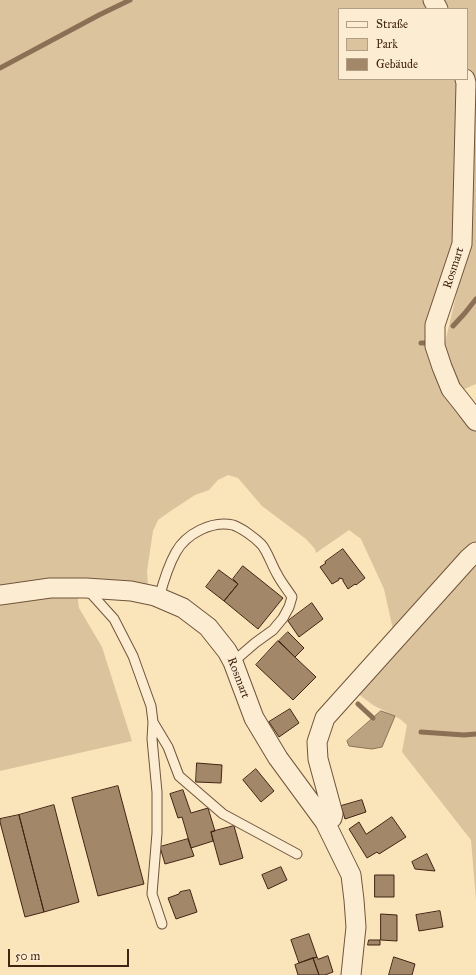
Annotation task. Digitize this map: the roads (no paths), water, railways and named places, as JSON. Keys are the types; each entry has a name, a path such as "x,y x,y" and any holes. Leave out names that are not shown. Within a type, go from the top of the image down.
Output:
{"street":[{"name":"Rosmart","path":"465,80 462,244 435,325 435,346 451,389 476,420"},
{"path":"324,822 332,818 333,814 318,759 317,742 325,718 468,559 476,552"},
{"name":"Rosmart","path":"0,595 50,588 86,588 132,591 155,596 183,608 208,627 227,650 254,718 278,758 324,822 351,875 356,928 351,975"}],"lane":[{"path":"159,598 176,551 185,540 198,531 210,526 222,524 233,526 241,528 262,545 277,575 292,597 283,618 273,630 233,662"},
{"path":"86,588 114,619 133,656 151,706 157,799 152,894 162,924"},
{"path":"153,722 168,747 179,776 223,814 297,854"}],"waterway":[{"path":"0,68 130,0"},
{"path":"453,326 476,299"},
{"path":"421,343 428,343"},
{"path":"358,704 373,718"},
{"path":"421,732 464,735 476,734"}]}
